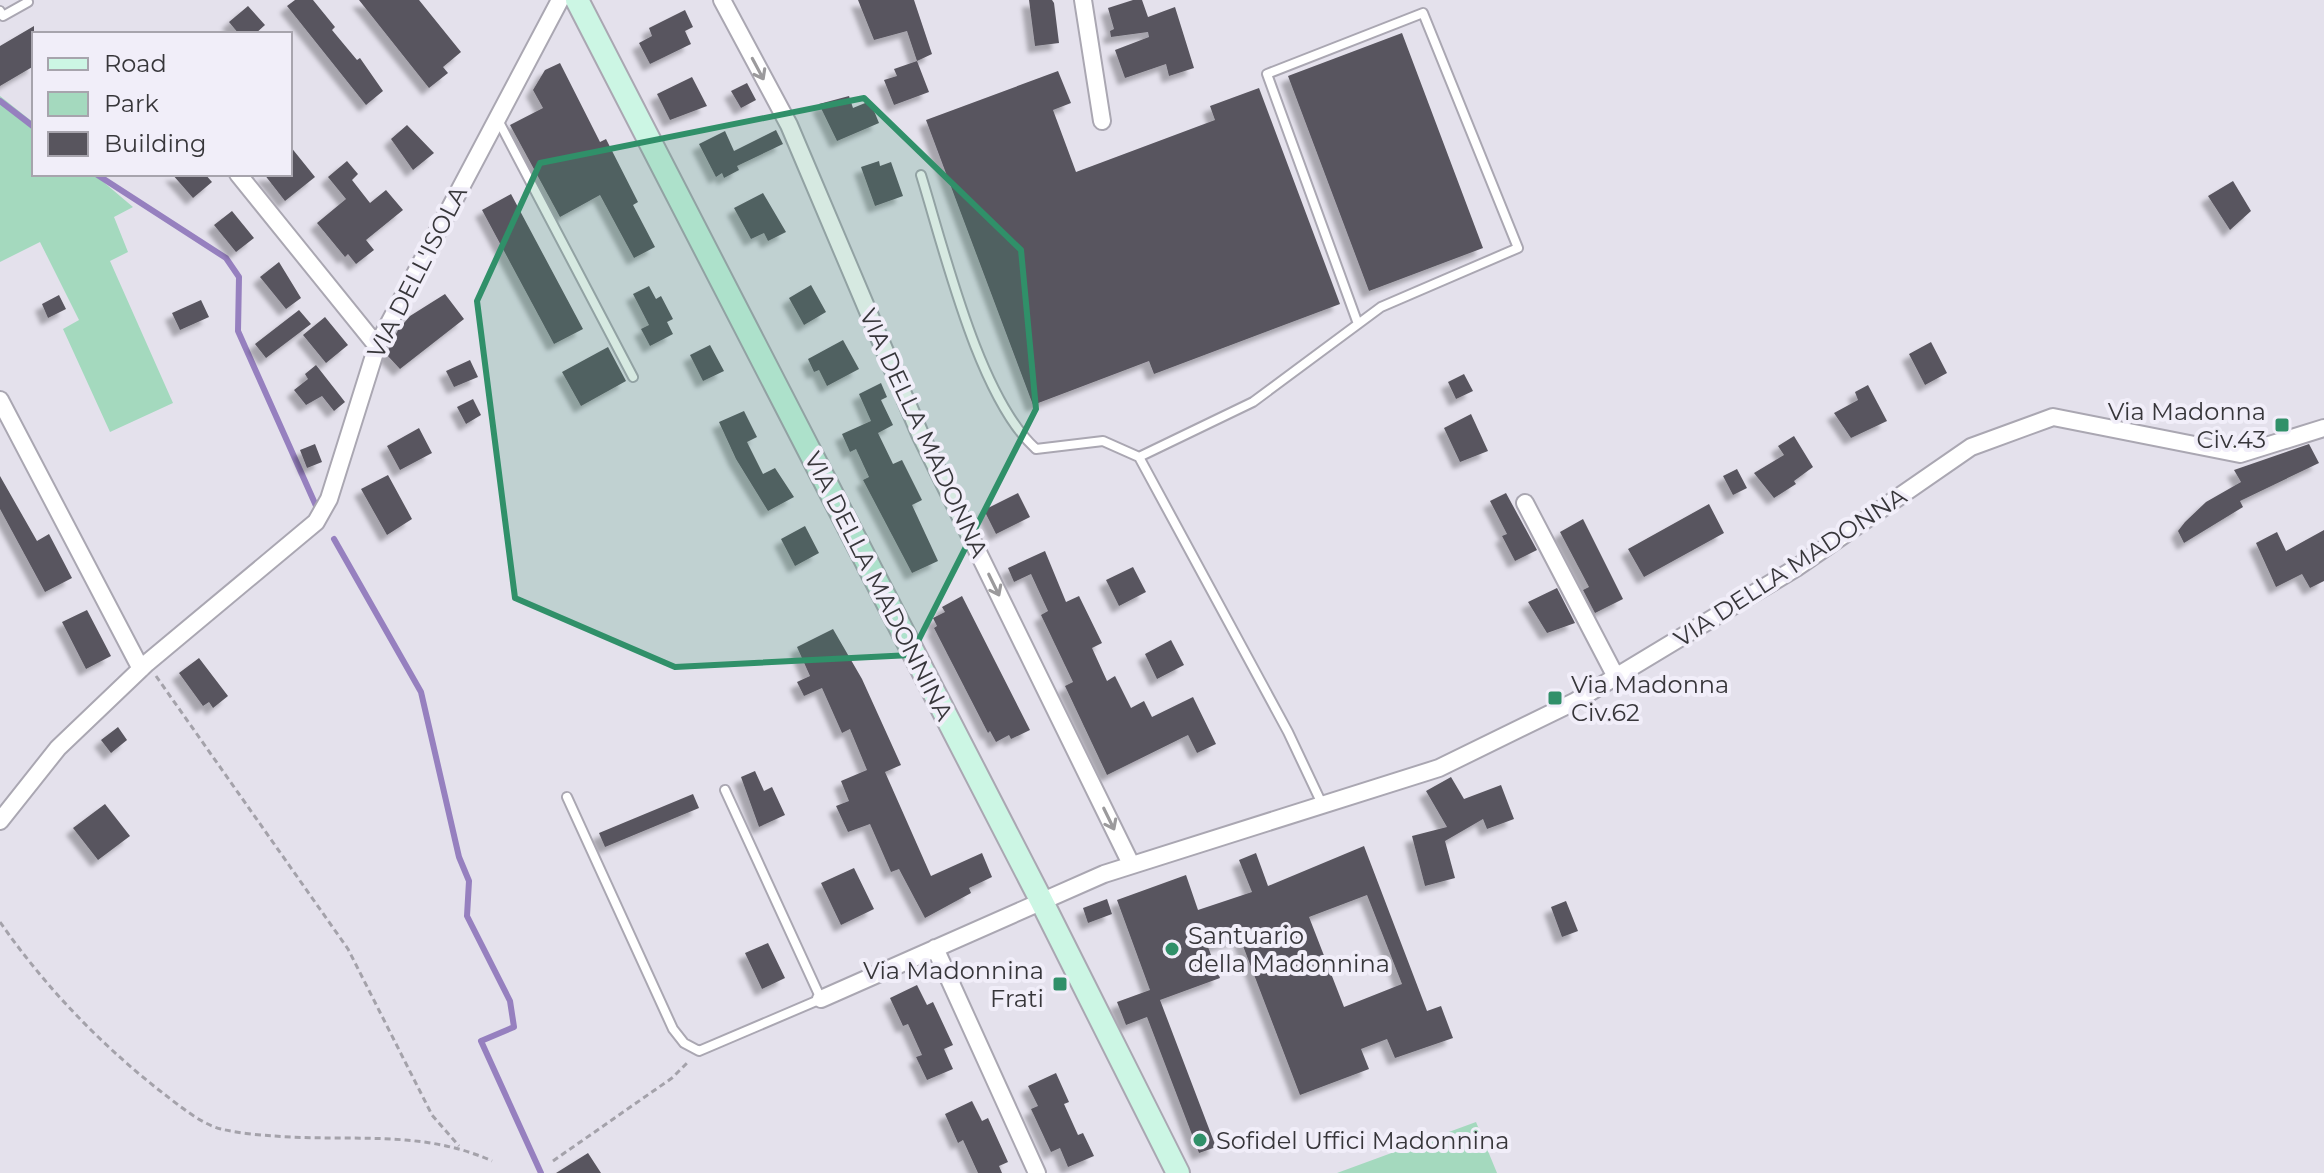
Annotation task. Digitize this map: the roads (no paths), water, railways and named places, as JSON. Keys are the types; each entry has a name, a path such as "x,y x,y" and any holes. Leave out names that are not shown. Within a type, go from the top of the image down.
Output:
{"street":[{"name":"VIA DELL'ISOLA","path":"0,821 58,748 144,666 316,522 329,499 377,346 560,0"},
{"name":"VIA DELLA MADONNINA","path":"577,0 1041,900 1178,1173"},
{"name":"VIA DELLA MADONNA","path":"722,0 789,125 920,434 1131,864"},
{"path":"1083,0 1102,121"},
{"path":"240,176 377,346"},
{"path":"0,400 144,666"},
{"name":"VIA DELLA MADONNA","path":"821,999 1041,900 1131,864 1323,807 1439,768 1574,702 1616,677 1796,568 1971,447 2053,417 2240,454 2324,428"},
{"path":"1525,503 1616,677"},
{"path":"935,948 1037,1173"}],"lane":[{"path":"0,11 3,16 28,2"},
{"path":"1139,457 1253,402 1381,307 1518,248 1423,13 1267,74 1358,324"},
{"path":"497,118 633,377"},
{"path":"921,175 969,332 1017,432 1036,449 1103,441 1139,457 1288,732 1323,807"},
{"path":"567,797 673,1029 684,1043 699,1051 821,999 725,790"}],"waterway":[{"path":"0,101 32,125"},
{"path":"99,176 226,258 239,277 238,331 317,508"},
{"path":"334,539 421,692 459,857 469,881 467,916 510,1001 514,1027 481,1041 541,1173"}],"place":[{"name":"Via Madonna Civ.43","path":"2282,425"},
{"name":"Via Madonna Civ.62","path":"1555,698"},
{"name":"Santuario della Madonnina","path":"1172,949"},
{"name":"Via Madonnina Frati","path":"1060,984"},
{"name":"Sofidel Uffici Madonnina","path":"1200,1140"}]}
